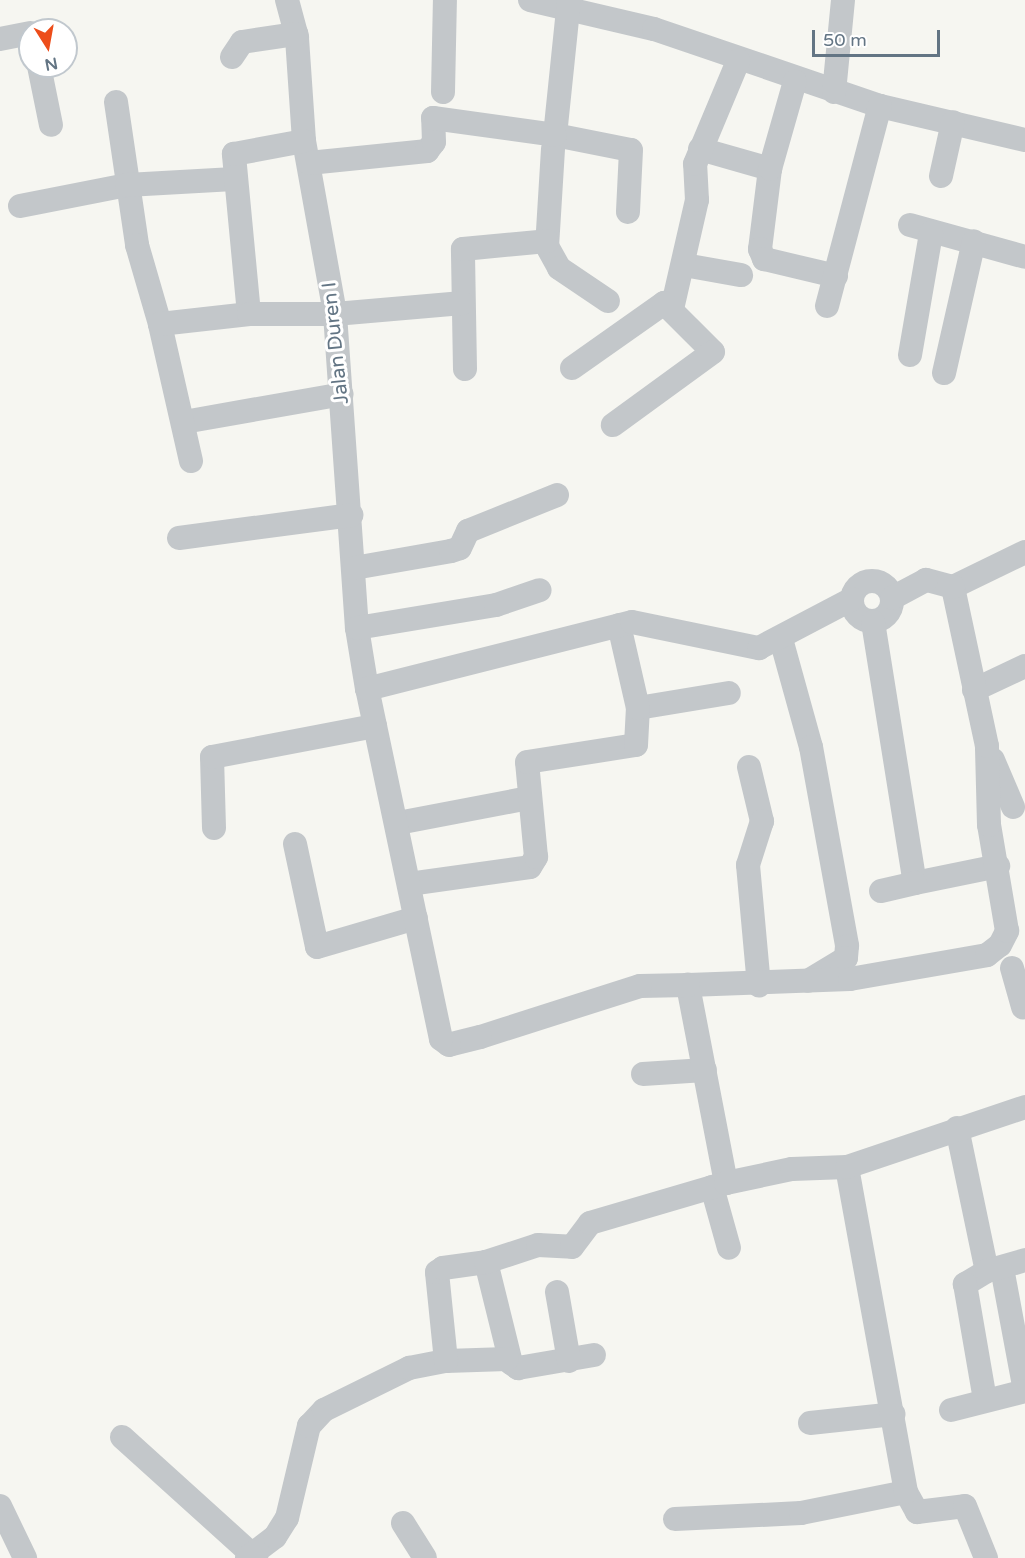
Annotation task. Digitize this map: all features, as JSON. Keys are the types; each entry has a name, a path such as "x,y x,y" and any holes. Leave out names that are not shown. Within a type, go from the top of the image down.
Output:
{"street":[{"name":"Jalan Duren I","path":"287,0 296,34 307,152 335,314 351,515 357,628 367,689 398,823 441,1039 449,1045 640,986 688,985"},
{"path":"443,92 445,0"},
{"path":"530,0 568,5 654,29 795,81 880,106 1025,140"},
{"path":"834,92 843,0"},
{"path":"568,5 554,142 547,241 559,268 608,301"},
{"path":"232,57 242,42 296,34"},
{"path":"0,39 18,35"},
{"path":"672,309 684,265 700,149 738,61"},
{"path":"41,78 51,125"},
{"path":"795,81 770,169 761,256 836,276"},
{"path":"116,102 128,185 184,422 191,461"},
{"path":"827,306 880,106"},
{"path":"249,314 234,179 236,152 427,151 434,142 433,118 554,142 631,150 628,212"},
{"path":"941,176 953,122"},
{"path":"700,149 770,169"},
{"path":"20,206 128,185 234,179"},
{"path":"910,355 920,229 974,241 1025,257"},
{"path":"465,369 463,249 547,241"},
{"path":"944,373 974,241"},
{"path":"684,265 741,275"},
{"path":"160,324 249,314 335,314 463,303"},
{"path":"572,368 657,306 672,309 712,355 613,425"},
{"path":"184,422 342,394"},
{"path":"354,568 460,548 468,531 556,495"},
{"path":"179,538 351,515"},
{"path":"852,599 853,611 873,622 884,618 892,598 926,579 953,587 1025,552"},
{"path":"367,689 632,622 744,647 781,639 852,599 860,585 876,581 892,598"},
{"path":"729,1248 705,1071 688,985 759,986 806,983 987,955 1007,931 998,866 989,825 987,746 953,587"},
{"path":"357,628 496,605 540,590"},
{"path":"873,622 915,883"},
{"path":"410,884 530,867 536,857 527,762 636,746 638,708 619,625"},
{"path":"781,639 811,747 848,953 806,983"},
{"path":"974,690 1025,666"},
{"path":"638,708 729,693"},
{"path":"214,828 212,757 375,726"},
{"path":"987,746 1019,804 989,825"},
{"path":"749,766 762,821 748,865 759,986"},
{"path":"398,823 529,798"},
{"path":"295,844 318,948 416,918"},
{"path":"881,891 998,866"},
{"path":"1012,968 1024,1009"},
{"path":"643,1074 705,1071"},
{"path":"446,1361 437,1272 486,1262 538,1245 572,1247 590,1223 719,1185 792,1169 847,1167 957,1128 1025,1107"},
{"path":"951,1410 1025,1391 957,1128"},
{"path":"847,1167 894,1414 906,1492 917,1512 965,1506 986,1558"},
{"path":"985,1400 965,1284 994,1270 1025,1260"},
{"path":"486,1262 507,1359 518,1368 594,1355"},
{"path":"557,1292 569,1361"},
{"path":"122,1437 252,1557 275,1538 287,1518 309,1426 342,1398 409,1368 446,1361 507,1359"},
{"path":"810,1423 894,1414"},
{"path":"675,1518 801,1513 906,1492"},
{"path":"0,1506 25,1558"},
{"path":"403,1523 425,1558"}]}
